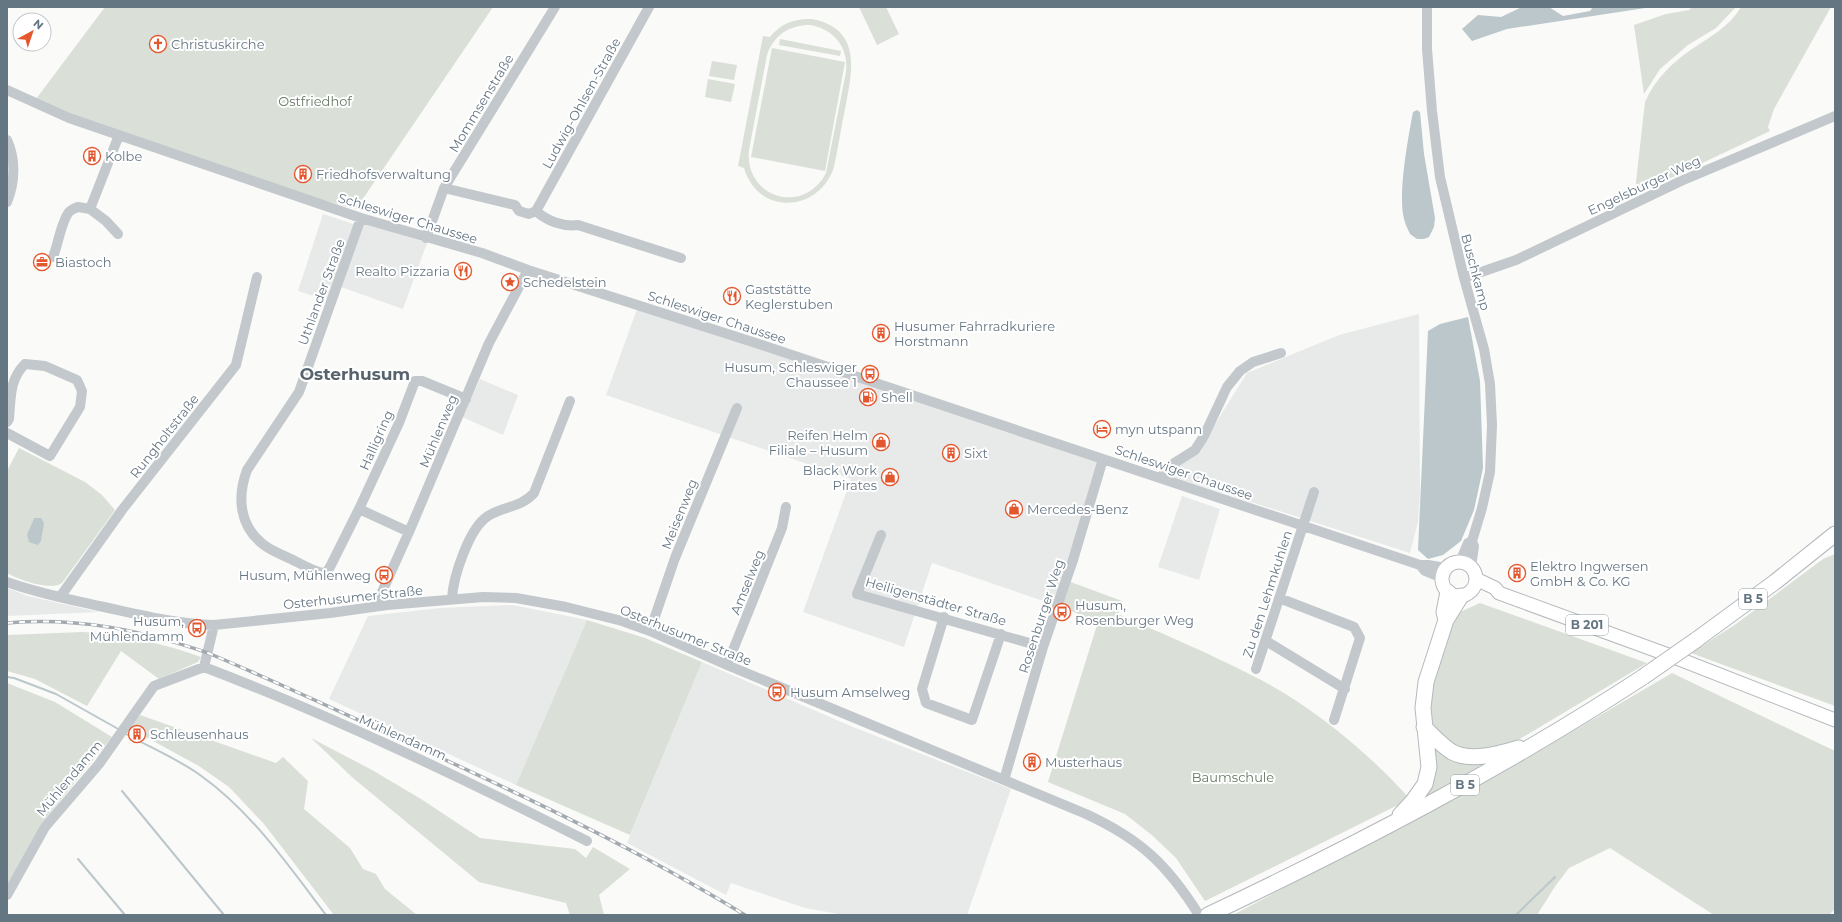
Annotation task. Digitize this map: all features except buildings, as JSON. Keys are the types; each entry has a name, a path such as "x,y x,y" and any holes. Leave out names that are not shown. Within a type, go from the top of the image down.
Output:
{"highway":[{"name":"B 5","path":"1214,912 1383,829 1460,788 1544,739 1643,678 1785,574 1835,534"},
{"path":"1785,574 1835,546"},
{"path":"1383,829 1409,806 1425,784 1429,767 1423,708 1426,682 1446,620 1465,589"},
{"path":"1424,727 1439,743 1453,752 1470,757 1503,753 1544,739"}],"main road":[{"path":"1466,564 1476,574 1465,589 1442,583 1444,573 1450,565 1466,564"},
{"name":"B 201","path":"1465,589 1494,595 1499,593 1659,651 1835,720"}],"street":[{"name":"Mommsenstraße","path":"426,238 444,188 555,7"},
{"name":"Ludwig-Ohlsen-Straße","path":"536,211 649,7"},
{"name":"Buschkamp","path":"1427,7 1427,49 1431,103 1440,177 1464,278 1484,350 1490,384 1492,425 1488,485 1472,541 1474,546 1466,564"},
{"name":"Schleswiger Chaussee","path":"7,90 69,118 361,218 482,254 769,347 1420,565 1428,564 1444,573"},
{"name":"Engelsburger Weg","path":"1464,278 1516,260 1681,181 1835,116"},
{"path":"90,208 119,135"},
{"path":"7,140 12,155 14,169 12,185 7,202"},
{"path":"444,188 515,205 519,211 529,214 536,211 544,218 568,227 578,225 681,258"},
{"path":"53,257 57,249 58,239 69,212 78,207 90,208 118,234"},
{"name":"Uthlander Straße","path":"359,509 328,572 322,573 270,549 259,540 244,519 241,506 241,494 242,482 247,470 299,392 361,218"},
{"name":"Mühlenweg","path":"380,606 382,592 489,343 528,270"},
{"name":"Rungholtstraße","path":"60,597 122,510 236,365 257,277"},
{"path":"1161,478 1168,467 1195,450 1204,436 1227,387 1240,371 1253,362 1281,353"},
{"path":"7,422 9,419 12,388 16,373 25,364 45,366 77,380 82,391 80,407 50,456 7,433"},
{"name":"Halligring","path":"359,509 399,423 415,380 422,381 466,399"},
{"path":"452,599 453,586 464,554 479,524 488,516 523,502 530,498 534,493 570,401"},
{"name":"Meisenweg","path":"650,631 675,558 737,408"},
{"name":"Rosenburger Weg","path":"1004,780 1103,459"},
{"name":"Zu den Lehmkuhlen","path":"1256,669 1314,492"},
{"name":"Amselweg","path":"727,665 782,528 786,507"},
{"path":"359,509 409,532"},
{"name":"Heiligenstädter Straße","path":"881,535 857,594 944,617 1044,647"},
{"name":"Osterhusumer Straße","path":"7,582 60,597 166,620 214,625 330,613 380,606 483,597 516,598 589,612 622,621 650,631 727,665 1086,814 1115,828 1143,847 1164,866 1200,915"},
{"path":"1279,598 1354,627 1360,638 1334,720"},
{"path":"944,617 922,689 926,703 972,720 1001,634"},
{"path":"204,667 214,625"},
{"path":"1266,641 1345,689"},
{"name":"Mühlendamm","path":"7,895 45,827 99,764 154,686 204,667 259,688 393,747 472,783 587,841"}],"shaded area":[{"path":"1522,7 1549,7 1563,16 1590,11 1593,7 1652,7 1507,29 1472,41 1462,29 1478,15 1501,17"},
{"path":"1417,110 1420,112 1424,154 1435,218 1434,227 1429,237 1424,239 1417,239 1410,234 1404,219 1402,203 1403,177 1407,149 1413,112"},
{"path":"323,214 356,225 332,302 298,291"},
{"path":"364,223 427,243 403,309 341,287"},
{"path":"637,309 1101,461 1055,605 932,563 904,647 803,612 851,479 606,395"},
{"path":"1419,314 1420,494 1418,522 1410,553 1167,475 1207,437 1247,373 1339,335"},
{"path":"1468,317 1480,381 1483,468 1474,510 1461,541 1443,555 1428,559 1418,550 1428,331 1440,324"},
{"path":"480,379 518,395 503,435 462,417"},
{"path":"1182,496 1220,509 1199,580 1158,567"},
{"path":"34,518 41,518 44,523 41,541 38,545 29,542 27,534"},
{"path":"7,588 28,596 99,612 7,616"},
{"path":"513,605 587,620 516,785 329,699 368,616 440,608"},
{"path":"702,662 853,727 1011,789 967,915 844,915 805,908 731,883 726,895 627,843"}],"green space":[{"name":"Ostfriedhof","path":"105,7 493,7 356,209 297,193 72,116 36,99"},
{"path":"859,7 886,7 899,34 877,45"},
{"path":"1692,7 1736,7 1716,28 1688,45 1660,69 1644,94 1634,25 1666,14 1689,10"},
{"path":"1741,7 1831,7 1774,109 1768,127 1770,131 1639,193 1635,191 1645,102 1649,94 1659,79 1671,66 1731,20"},
{"path":"806,19 812,19 828,24 840,32 847,42 850,54 850,81 834,167 826,182 816,193 803,200 789,203 775,201 762,195 751,184 744,168 738,166 763,36 770,37 783,25","holes":["802,25 819,27 833,35 838,41 845,55 846,63 846,72 826,173 816,186 804,194 791,197 777,196 765,190 756,180 750,167 749,150 767,55 774,42 783,32"]},
{"path":"780,39 841,51 840,56 779,45"},
{"path":"772,48 845,62 825,171 751,157"},
{"path":"712,61 737,65 734,80 709,76"},
{"path":"708,79 735,84 731,102 705,97"},
{"path":"19,448 85,482 102,495 115,510 62,583 50,586 35,584 7,573 7,471","holes":["34,518 42,533 41,541 27,534"]},
{"path":"1835,554 1835,706 1691,653 1736,624 1823,559"},
{"name":"Baumschule","path":"1068,581 1122,601 1118,614 1236,668 1296,700 1337,730 1357,747 1394,781 1410,799 1205,901 1176,858 1153,836 1125,814 1048,782 1098,622 1059,606"},
{"path":"1480,603 1647,663 1503,749 1470,751 1456,748 1439,734 1432,722 1428,708 1441,652 1458,613"},
{"path":"587,620 645,638 702,662 630,835 516,785"},
{"path":"83,632 143,640 201,657 198,662 159,679 121,651 87,706 35,679 7,671 7,635"},
{"path":"1672,673 1835,751 1835,909 1829,915 1714,915 1610,848 1569,868 1537,915 1233,915 1527,758"},
{"path":"7,683 55,702 112,737 41,824 7,885"},
{"path":"140,715 276,763 283,757 308,781 304,809 350,848 363,869 376,874 385,889 417,915 334,915 264,824 229,787 199,766 142,735 142,732 135,728 129,734 126,732"},
{"path":"1430,737 1493,761 1422,800"},
{"path":"311,738 372,770 421,799 480,838 575,849 586,858 593,847 630,869 599,895 604,915 570,915 566,903 479,882 353,778"}],"waterway":[{"path":"7,677 14,678 56,694 120,730"},
{"path":"126,734 200,775 236,805 253,822 283,858 326,915"},
{"path":"122,791 224,915"},
{"path":"78,859 125,915"},
{"path":"1516,915 1555,877"}],"railway":[{"path":"7,623 59,622 109,627 158,638 208,653 409,743 537,803 663,868 745,915"}],"place":[{"name":"Christuskirche","path":"158,44"},
{"name":"Kolbe","path":"92,156"},
{"name":"Friedhofsverwaltung","path":"303,174"},
{"name":"Biastoch","path":"42,262"},
{"name":"Realto Pizzaria","path":"463,271"},
{"name":"Schedelstein","path":"510,282"},
{"name":"Gaststätte Keglerstuben","path":"732,296"},
{"name":"Husumer Fahrradkuriere Horstmann","path":"881,333"},
{"name":"Husum, Schleswiger Chaussee 1","path":"870,374"},
{"name":"Shell","path":"868,397"},
{"name":"myn utspann","path":"1102,429"},
{"name":"Reifen Helm Filiale – Husum","path":"881,442"},
{"name":"Sixt","path":"951,453"},
{"name":"Black Work Pirates","path":"890,477"},
{"name":"Mercedes-Benz","path":"1014,509"},
{"name":"Elektro Ingwersen GmbH & Co. KG","path":"1517,573"},
{"name":"Husum, Mühlenweg","path":"384,575"},
{"name":"Husum, Rosenburger Weg","path":"1062,612"},
{"name":"Husum, Mühlendamm","path":"197,628"},
{"name":"Husum Amselweg","path":"777,692"},
{"name":"Schleusenhaus","path":"137,734"},
{"name":"Musterhaus","path":"1032,762"}],"district":[{"name":"Osterhusum","path":"355,374"}]}
